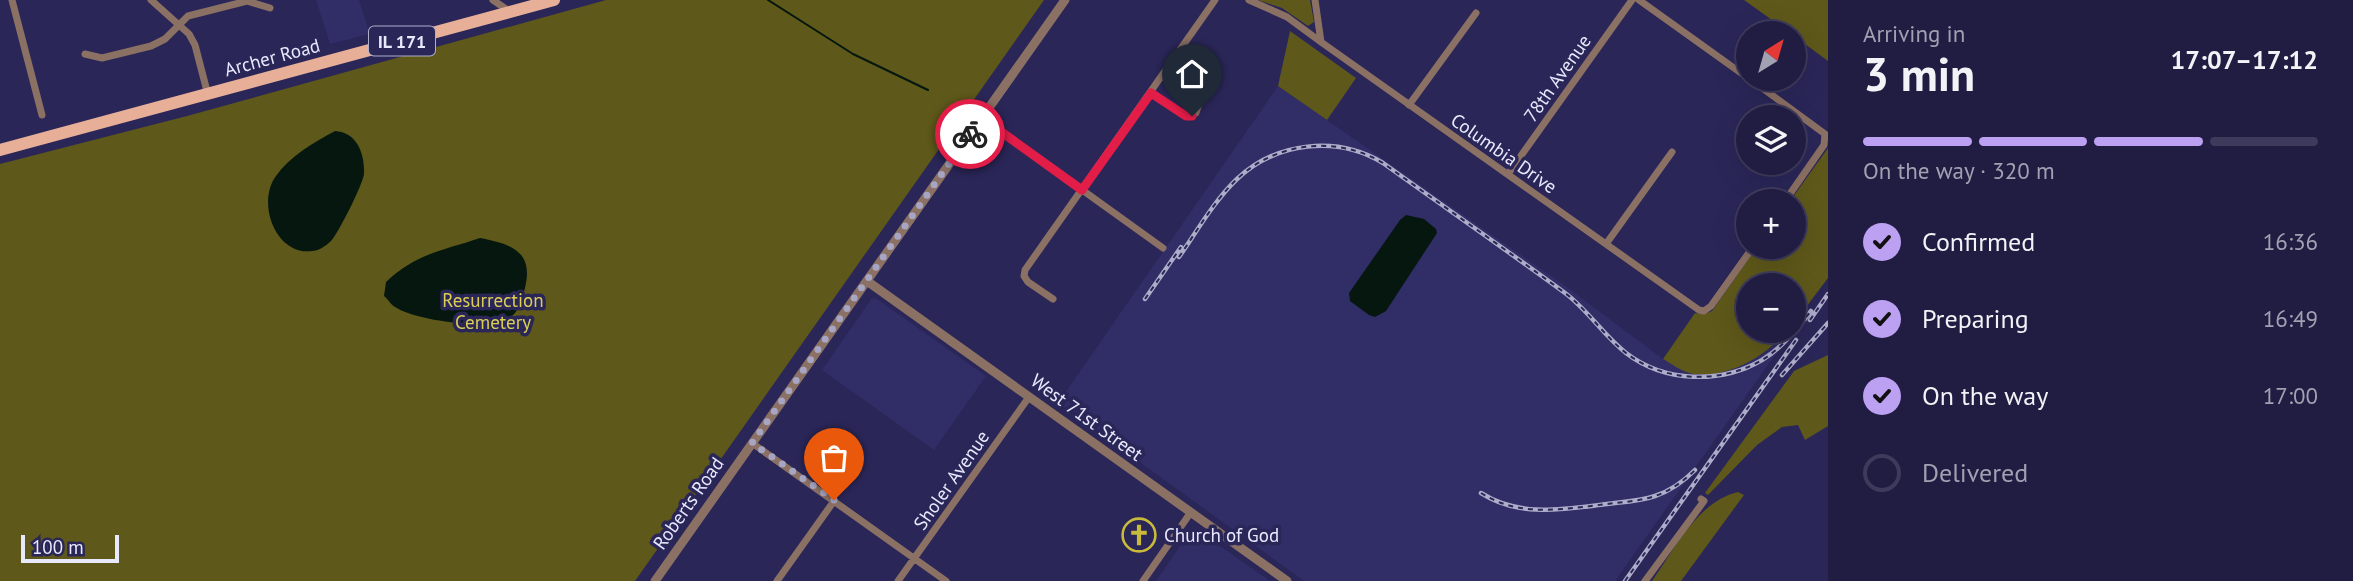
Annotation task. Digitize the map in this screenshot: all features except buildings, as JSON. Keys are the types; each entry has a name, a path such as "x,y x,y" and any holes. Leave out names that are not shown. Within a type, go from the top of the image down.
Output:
{"main road":[{"name":"Archer Road","path":"0,150 554,0"}],"street":[{"path":"12,0 42,115"},
{"path":"151,0 189,34 195,45 208,95"},
{"path":"493,0 509,11"},
{"name":"Roberts Road","path":"655,581 1065,0"},
{"path":"1053,299 1028,282 1024,276 1025,270 1215,0"},
{"name":"Columbia Drive","path":"1249,0 1287,17 1693,306 1704,311 1711,306 1744,259"},
{"path":"1317,0 1321,41"},
{"name":"78th Avenue","path":"1508,174 1632,0"},
{"path":"1639,0 1736,69"},
{"path":"85,54 102,58 151,46 165,39 188,16 247,1 270,8"},
{"path":"1409,105 1476,13"},
{"path":"1151,93 1186,116 1196,113 1199,103 1196,99 1162,76"},
{"path":"1767,91 1822,130 1826,138 1793,189"},
{"path":"982,118 1163,247"},
{"path":"1606,244 1672,152"},
{"name":"West 71st Street","path":"867,281 1287,581"},
{"name":"Sholer Avenue","path":"898,581 1029,397"},
{"path":"752,443 946,581"},
{"path":"1645,581 1704,501 1700,499"},
{"path":"777,581 834,500"},
{"path":"1143,581 1191,512"}],"shaded area":[{"path":"316,0 359,0 370,34 330,44"},
{"path":"1278,86 1685,372 1694,374 1729,370 1775,343 1784,343 1615,581 1304,581 1058,403"},
{"path":"335,131 349,135 358,145 363,159 363,179 331,241 317,250 299,250 288,245 273,226 268,200 270,187 276,176 295,156"},
{"path":"1406,215 1424,219 1437,233 1386,311 1375,317 1369,315 1350,301 1349,293"},
{"path":"480,238 518,251 526,265 525,288 520,304 515,313 506,319 475,324 420,317 394,306 384,296 386,282 408,265 430,254"},
{"path":"872,298 986,376 934,450 822,370"},
{"path":"1193,527 1270,581 1156,581"}],"green space":[{"name":"Resurrection Cemetery","path":"606,0 1044,0 635,581 0,581 0,164 187,116"},
{"path":"1258,0 1310,0 1314,22 1308,26 1282,8"},
{"path":"1744,0 1828,0 1828,61 1806,45 1806,21 1773,21"},
{"path":"1290,31 1356,78 1327,120 1278,86"},
{"path":"1828,148 1828,278 1806,307 1806,273 1739,273 1749,259 1806,259 1806,189 1799,189"},
{"path":"1736,277 1736,343 1775,343 1745,364 1720,373 1693,374 1663,359 1695,313 1705,314 1712,311"},
{"path":"1828,355 1828,426 1805,440 1798,425 1782,427 1757,445 1708,495 1705,493 1794,371"},
{"path":"1738,492 1744,495 1681,581 1652,581 1699,516 1724,497"}],"waterway":[{"path":"768,0 853,54 928,90"}],"railway":[{"path":"1179,257 1206,216 1237,179 1270,157 1288,150 1327,146 1346,148 1383,163 1565,293 1626,353 1658,370 1693,377 1746,368 1776,350 1811,311"},
{"path":"1145,299 1181,247"},
{"path":"1810,320 1828,294"},
{"path":"1782,375 1828,323"},
{"path":"1625,581 1794,343"},
{"path":"1481,493 1496,501 1527,509 1575,508 1655,496 1677,485 1695,470"}],"way so far":[{"path":"834,500 752,443 970,134"}],"place":[{"name":"Church of God","path":"1139,535"}],"route":[{"path":"970,134 982,118 1082,190 1151,93 1186,116 1192,116"}]}
